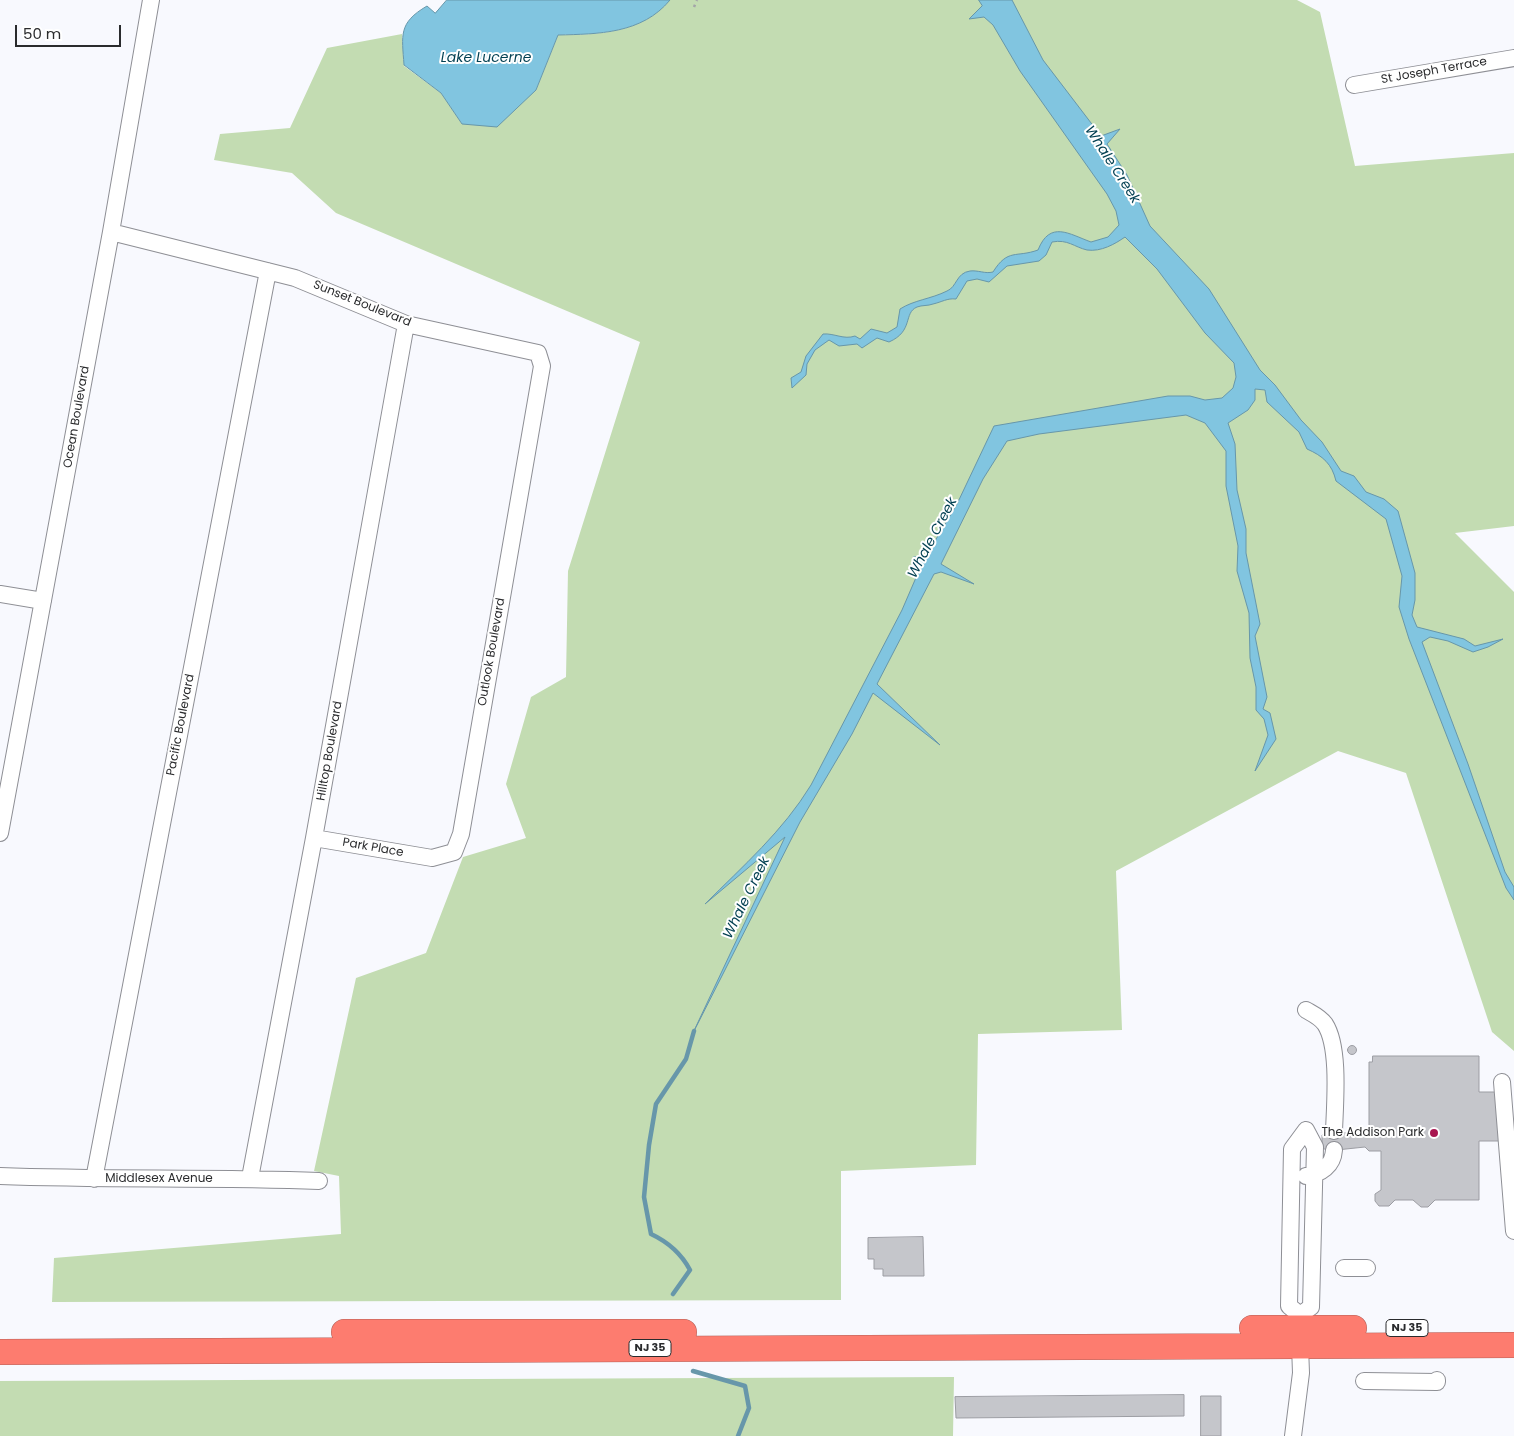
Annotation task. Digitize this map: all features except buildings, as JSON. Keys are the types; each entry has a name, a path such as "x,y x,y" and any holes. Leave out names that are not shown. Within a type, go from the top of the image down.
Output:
{"highway":[{"name":"NJ 35","path":"0,1335 1514,1329"},
{"name":"NJ 35","path":"0,1352 1300,1330 1514,1345"}],"street":[{"name":"Ocean Boulevard","path":"0,833 111,232 151,0"},
{"name":"St Joseph Terrace","path":"1354,85 1514,58"},
{"name":"Sunset Boulevard","path":"111,232 295,278 406,324 538,353 542,366 531,430"},
{"name":"Pacific Boulevard","path":"94,1179 268,271"},
{"name":"Hilltop Boulevard","path":"250,1178 314,838 406,324"},
{"name":"Outlook Boulevard","path":"432,858 454,852 461,834 531,430"},
{"path":"0,594 43,601"},
{"name":"Park Place","path":"314,838 432,858"},
{"path":"1306,1010 1320,1017 1330,1034 1334,1057 1334,1131"},
{"path":"1502,1082 1514,1231"},
{"path":"1293,1436 1301,1373 1300,1330 1289,1306 1292,1149 1306,1130 1315,1147 1311,1306 1300,1330"},
{"path":"1292,1177 1314,1175 1329,1166 1334,1150"},
{"name":"Middlesex Avenue","path":"0,1176 94,1179 250,1178 319,1181"},
{"path":"1344,1268 1367,1268"},
{"path":"1364,1381 1437,1382 1437,1380"}],"path":[{"path":"694,7 697,0"}],"green space":[{"path":"670,0 1297,0 1320,12 1355,166 1514,153 1514,526 1455,533 1514,592 1514,1051 1492,1032 1406,773 1338,751 1116,871 1122,1030 978,1034 976,1165 841,1171 841,1300 52,1302 54,1258 341,1234 339,1176 314,1171 356,978 426,953 463,857 526,838 506,784 531,697 566,677 568,571 640,342 336,213 292,173 214,160 220,134 290,128 327,48 402,34 404,66 441,93 462,124 536,90 558,35 603,33 633,26 659,11"},
{"path":"954,1377 953,1436 0,1436 0,1381"}],"water":[{"name":"Lake Lucerne","path":"447,0 670,0 659,11 633,26 588,34 558,35 536,90 497,127 462,124 441,93 404,65 403,38 406,24 427,6 435,13"},
{"name":"Whale Creek","path":"979,0 1012,0 1043,60 1101,136 1120,129 1107,144 1127,175 1150,226 1209,289 1260,370 1275,385 1301,420 1322,442 1341,471 1354,476 1366,492 1384,499 1398,511 1415,573 1415,600 1412,615 1417,627 1464,639 1475,646 1503,639 1473,652 1448,641 1430,637 1422,642 1468,764 1505,872 1514,887 1514,900 1506,888 1409,639 1399,607 1402,576 1386,519 1336,481 1326,461 1307,449 1299,432 1267,402 1265,390 1255,389 1255,400 1248,410 1228,423 1235,444 1237,490 1246,529 1246,553 1260,624 1255,636 1267,697 1263,709 1270,713 1276,739 1255,771 1268,735 1264,719 1256,710 1256,687 1250,658 1249,613 1237,571 1238,546 1226,486 1226,451 1205,423 1186,415 1039,434 1007,441 983,479 941,564 974,584 941,572 934,574 877,684 940,745 873,693 852,734 800,822 692,1035 785,837 705,904 775,833 811,785 902,610 921,566 913,557 926,556 957,504 994,426 1168,396 1190,396 1205,400 1222,398 1233,388 1236,377 1234,363 1205,333 1157,269 1125,237 1108,247 1097,250 1082,249 1067,242 1052,242 1046,255 1039,261 1007,266 989,282 977,279 967,281 956,299 917,307 910,313 902,333 889,342 877,338 862,348 857,344 839,346 829,340 815,350 807,364 806,375 792,388 791,378 801,372 806,356 823,334 855,336 860,339 871,329 887,333 897,327 900,309 947,291 965,272 993,272 998,264 1008,257 1038,250 1048,235 1054,232 1068,233 1091,242 1108,237 1119,225 1116,211 1107,194 1020,71 993,25 984,17 969,19 982,6"}],"waterway":[{"name":"Whale Creek","path":"673,1294 690,1270 674,1249 651,1234 644,1197 649,1145 656,1104 686,1059 694,1031"},
{"name":"Whale Creek","path":"693,1371 745,1386 749,1408 738,1436"}],"place":[{"name":"The Addison Park","path":"1434,1133"}]}
